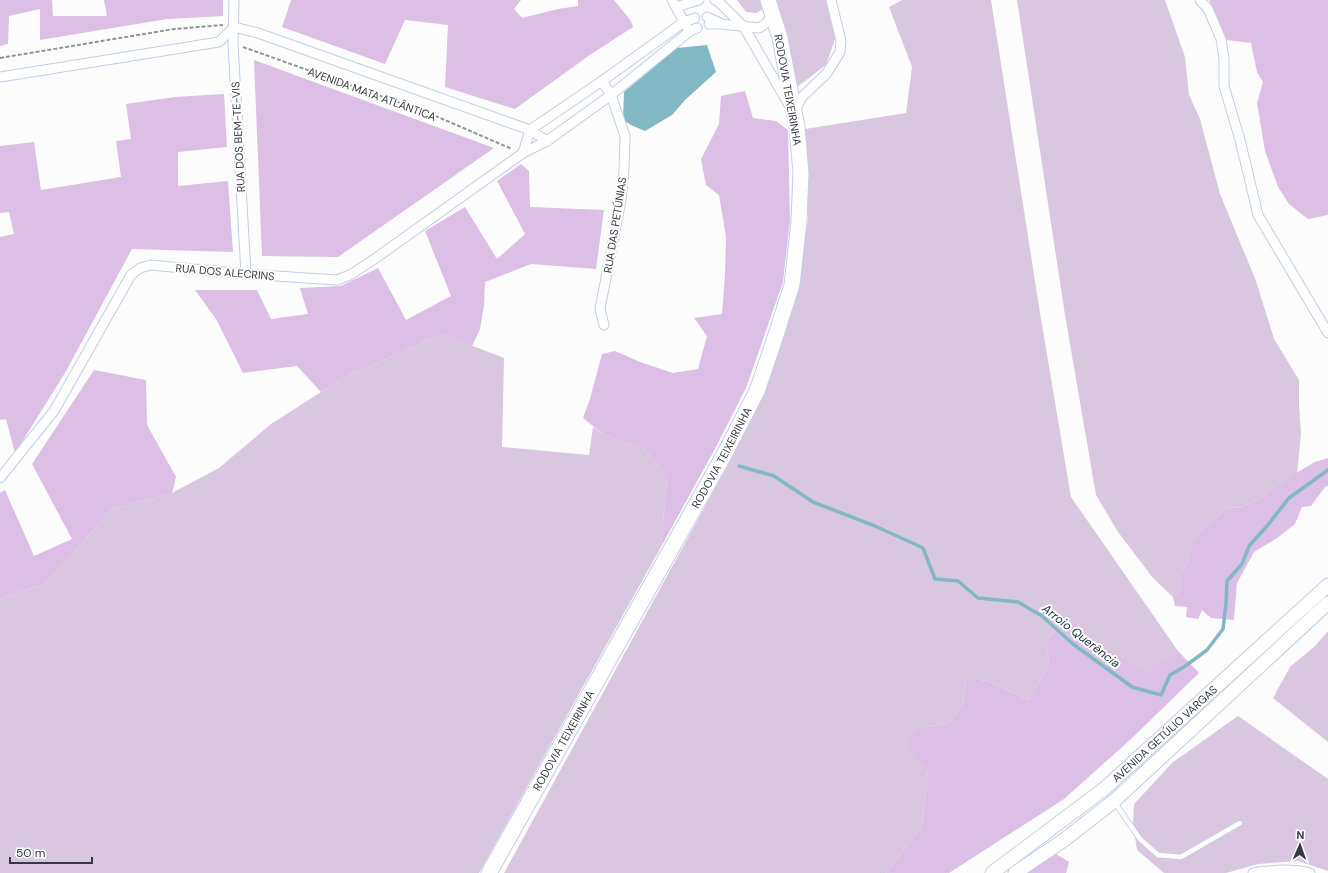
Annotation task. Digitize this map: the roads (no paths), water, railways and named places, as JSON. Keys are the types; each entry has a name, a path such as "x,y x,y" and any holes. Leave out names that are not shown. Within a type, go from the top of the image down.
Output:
{"main road":[{"name":"RODOVIA TEIXEIRINHA","path":"489,873 724,455 757,391 771,350 792,278 799,221 801,173 795,113 780,38 768,0"},
{"name":"AVENIDA GETÚLIO VARGAS","path":"992,873 1104,789 1328,585"},
{"name":"AVENIDA GETÚLIO VARGAS","path":"1014,873 1064,840 1114,801 1328,603"}],"street":[{"name":"RUA DOS BEM-TE-VIS","path":"234,0 233,44 246,274"},
{"path":"547,141 611,95 694,26 684,22 674,3 699,0"},
{"path":"715,0 744,27 795,113"},
{"path":"795,113 801,98 827,73 840,52 841,41 831,0"},
{"path":"1200,0 1208,9 1221,39 1224,59 1224,86 1240,140 1258,215 1328,333"},
{"path":"708,20 721,24 759,28 773,16"},
{"path":"523,153 530,130 602,81 684,22"},
{"path":"0,77 219,42 234,27"},
{"name":"AVENIDA MATA ATLÂNTICA","path":"234,27 258,33 530,130 547,141"},
{"name":"RUA DAS PETÚNIAS","path":"602,81 611,95 625,136 621,200 600,309 604,325"},
{"name":"RUA DOS ALECRINS","path":"0,478 54,411 132,275 140,268 151,265 246,274 336,280 350,275 376,258 523,153 547,141"},
{"path":"1253,873 1268,870 1303,871 1310,873"}],"lane":[{"path":"1114,801 1140,839 1158,855 1180,857 1240,823"}],"water":[{"path":"707,45 716,72 685,100 672,115 645,131 623,120 624,92 677,48"}],"waterway":[{"name":"Arroio Querência","path":"739,466 774,476 813,502 875,526 923,548 935,579 958,581 978,598 1018,602 1042,616 1073,644 1132,687 1161,695 1170,675 1184,667 1207,650 1223,629 1227,581 1242,564 1249,546 1289,498 1328,470"}]}
